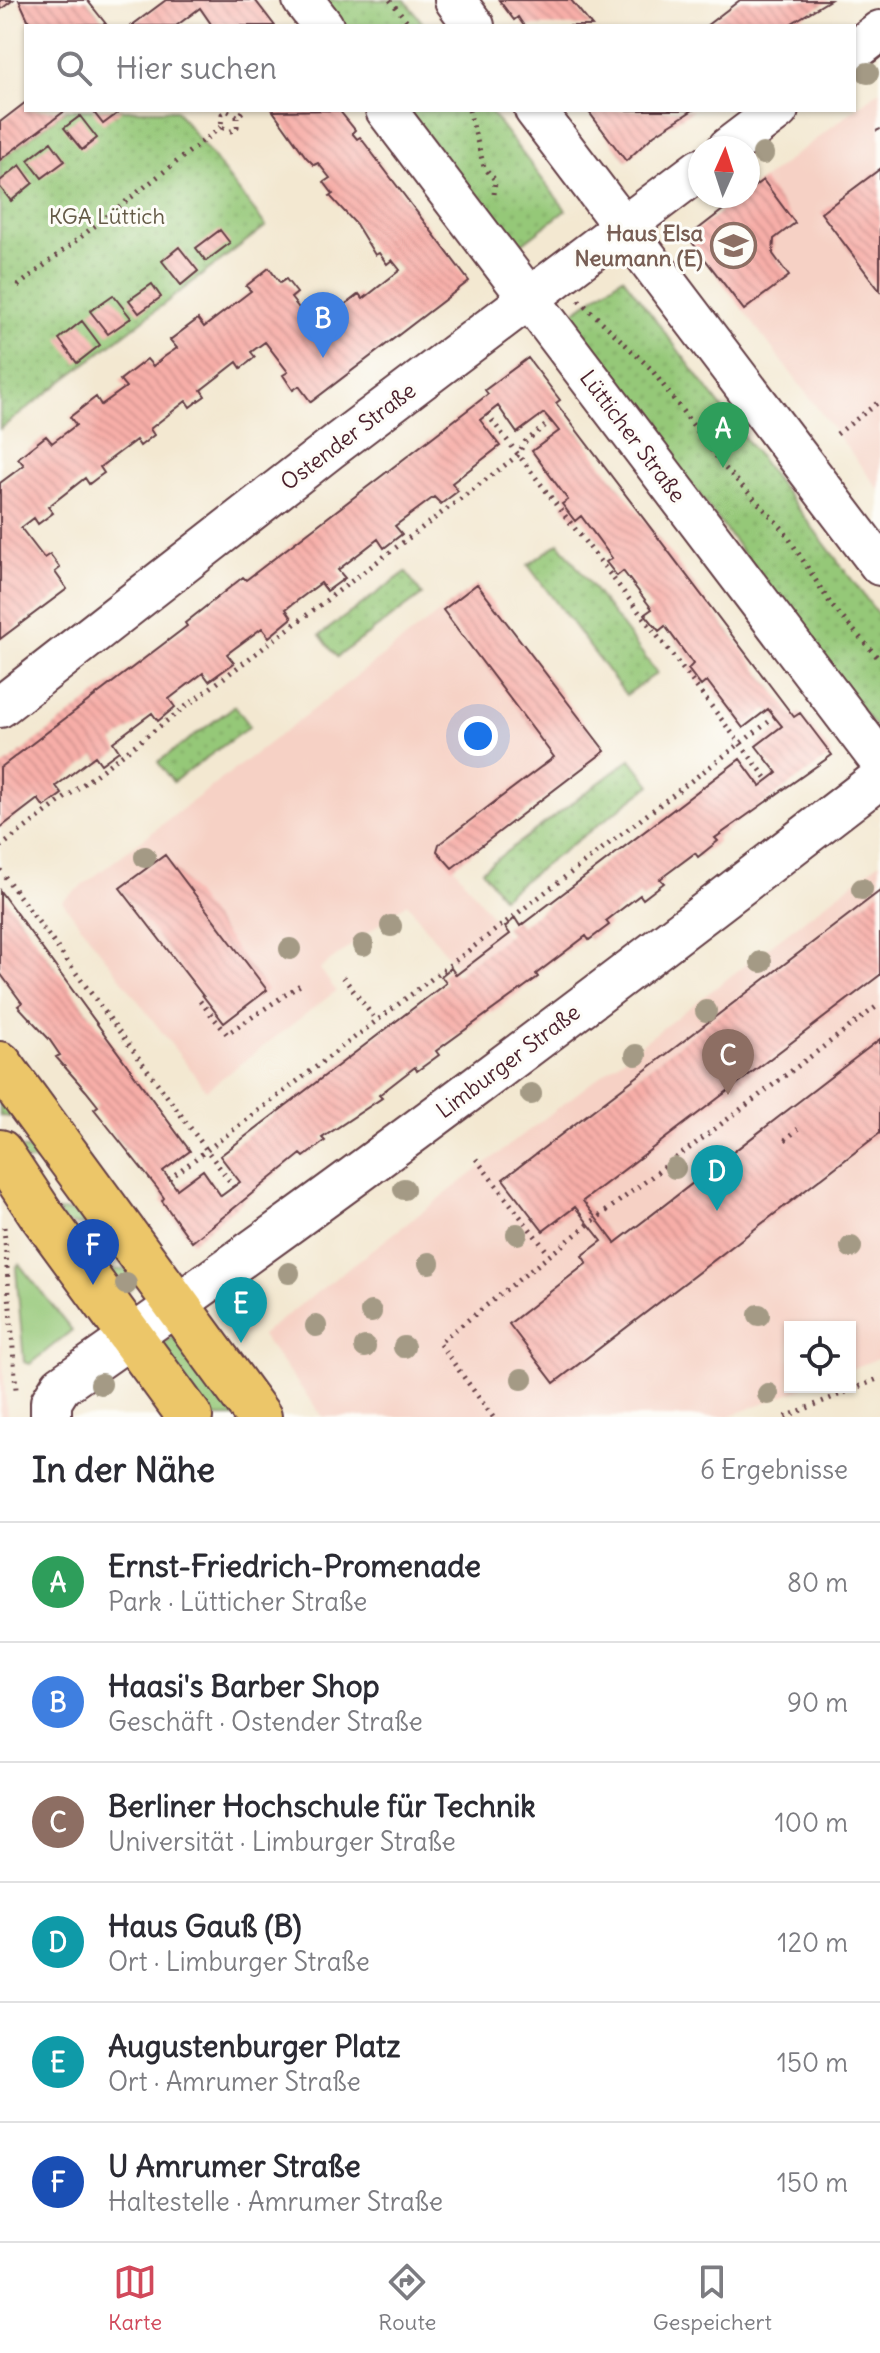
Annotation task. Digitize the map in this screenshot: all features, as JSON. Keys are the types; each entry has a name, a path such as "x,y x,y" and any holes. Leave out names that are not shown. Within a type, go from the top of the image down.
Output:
{"main road":[{"path":"0,1064 259,1417"},
{"path":"0,1152 190,1417"}],"street":[{"path":"303,0 321,24"},
{"path":"455,0 473,24"},
{"path":"856,49 880,31"},
{"name":"Lütticher Straße","path":"388,112 880,761"},
{"path":"536,112 880,565"},
{"path":"744,136 775,112"},
{"name":"Ostender Straße","path":"0,707 688,178"},
{"name":"Limburger Straße","path":"51,1417 51,1402 61,1386 179,1306 549,1031 880,778"}],"path":[{"path":"390,0 409,24"},
{"path":"18,286 221,127 222,114 226,112"},
{"path":"230,112 237,116"},
{"path":"237,116 242,112"},
{"path":"470,112 484,167 495,180 493,207"},
{"path":"221,127 231,131 237,127 237,116"},
{"path":"578,300 651,369 725,468 783,529 832,606 880,660"},
{"path":"837,434 880,401"},
{"path":"487,414 738,745 749,753 768,780"},
{"path":"0,847 517,456 525,442 551,421"},
{"path":"169,1179 775,717"},
{"path":"0,870 234,1187"},
{"path":"343,977 375,1019"},
{"path":"200,1001 227,1034 300,985"},
{"path":"493,1417 439,1343 549,1254 880,1004"},
{"path":"476,1159 549,1254"},
{"path":"3,1222 16,1389"},
{"path":"785,1417 880,1378"}],"shaded area":[{"path":"880,90 880,491 688,237 725,208 760,208 760,182 851,112 856,112 856,108"},
{"path":"477,584 605,751 454,867 539,978 492,1013 407,903 320,969 336,991 206,1090 62,901"},
{"path":"880,862 880,1358 856,1367 856,1321 784,1321 784,1393 789,1393 727,1417 323,1417 261,1335"},
{"path":"0,1329 7,1417 0,1417"}],"green space":[{"path":"323,0 405,0 423,24 341,24"},
{"name":"KGA Lüttich","path":"63,112 178,112 266,226 0,429 0,160"},
{"path":"410,112 491,112 566,210 515,249"},
{"path":"623,277 880,617 880,725 876,728 565,318"},
{"path":"559,543 657,673 626,695 528,565"},
{"path":"406,572 422,595 337,657 320,635"},
{"path":"235,706 250,726 173,782 158,762"},
{"path":"631,759 651,785 502,897 482,870"},
{"path":"0,1077 147,1277 120,1297 99,1269 127,1270 94,1225 66,1224 57,1211 84,1212 47,1162 20,1160 11,1148 38,1150 15,1117 0,1116 0,1104 5,1104 0,1097"},
{"path":"19,1264 72,1330 30,1364 24,1362 16,1268"},
{"path":"180,1331 249,1417 207,1417 159,1347"}],"building":[{"path":"0,0 13,0 0,10"},
{"path":"19,0 87,0 106,24 30,24"},
{"path":"166,0 255,0 273,24 211,24 200,8 179,24 134,24"},
{"path":"499,0 571,0 590,24 523,24 518,17 514,20"},
{"path":"740,0 830,0 793,24 709,24"},
{"path":"24,104 24,112 63,112 0,160 0,122"},
{"path":"94,112 119,112 103,124"},
{"path":"274,112 341,112 355,130 352,133 357,139 360,137 469,281 311,402 299,386 293,390 283,375 288,372 265,342 251,352 255,357 248,363 241,368 237,362 201,390 205,396 190,407 186,401 150,429 154,435 140,446 136,440 100,467 104,473 89,484 85,478 48,507 53,513 38,524 34,518 21,528 44,558 50,554 60,568 55,572 67,589 0,639 0,483 24,465 18,458 46,436 52,443 76,425 70,417 96,397 101,405 126,387 120,380 147,359 153,366 177,348 170,340 198,319 204,327 251,291 246,286 269,268 280,283 286,279 297,293 291,298 302,312 298,316 313,336 345,312 342,307 359,294 363,299 400,270 392,260 387,264 379,253 375,255 356,224 330,196 333,194 324,182 330,178 318,163 314,165"},
{"path":"589,112 690,112 654,135 626,161"},
{"path":"80,116 97,138 82,150 64,128"},
{"path":"51,142 65,161 42,178 28,160"},
{"path":"20,165 33,183 11,201 0,187 0,181"},
{"path":"880,169 880,291 821,213"},
{"name":"Haus Elsa Neumann (E)","path":"763,180 795,223 774,239 773,254 789,276 744,310 688,237 725,208 760,208 760,182"},
{"path":"220,230 230,243 206,261 196,248"},
{"path":"179,247 198,271 181,285 162,261"},
{"path":"152,284 161,297 139,313 129,300"},
{"path":"113,295 131,318 108,334 90,311"},
{"path":"82,321 100,345 77,363 59,339"},
{"path":"528,358 560,400 556,403 794,717 800,713 832,755 715,838 718,841 698,857 695,853 660,879 664,883 643,899 640,895 606,921 609,925 589,940 586,936 536,974 538,977 436,1051 439,1055 417,1071 415,1067 379,1095 382,1098 322,1138 325,1141 304,1157 301,1154 192,1242 162,1201 164,1198 157,1188 94,1109 98,1106 56,1057 60,1055 49,1039 18,1006 22,1003 0,973 0,891 190,1151 163,1171 177,1189 203,1170 221,1196 240,1182 220,1156 446,983 441,976 451,968 456,975 510,934 505,927 515,918 520,926 740,759 760,786 777,773 756,746 782,726 768,709 743,728 707,681 701,686 688,669 693,664 665,626 659,631 645,614 652,609 623,571 617,576 606,562 612,558 581,516 575,521 562,504 568,500 532,451 559,431 544,413 517,433 498,406 480,420 500,446 452,483 458,491 441,504 434,497 395,526 402,534 384,548 378,539 338,570 345,578 327,591 321,583 286,609 292,618 269,637 262,628 227,654 234,663 209,681 203,673 169,699 175,707 158,721 152,713 113,742 119,751 101,764 95,756 56,786 62,794 44,807 38,799 0,828 0,768 187,626 185,623 243,577 246,580 478,402 488,394 485,390"},
{"path":"477,584 605,751 452,868 437,851 439,844 554,757 443,610"},
{"path":"165,855 267,990 224,1023 120,888"},
{"path":"880,891 880,975 583,1201 615,1243 880,1039 880,1133 554,1383 509,1324 587,1263 582,1256 602,1241 575,1207 543,1231 503,1179"}],"place":[{"name":"Haus Elsa Neumann (E)","path":"734,246"},
{"name":"Haasi's Barber Shop","path":"323,358"},
{"name":"Ernst-Friedrich-Promenade","path":"723,468"},
{"name":"Berliner Hochschule für Technik","path":"728,1095"},
{"name":"Haus Gauß (B)","path":"717,1211"},
{"name":"U Amrumer Straße","path":"93,1285"},
{"name":"Augustenburger Platz","path":"241,1343"}]}
